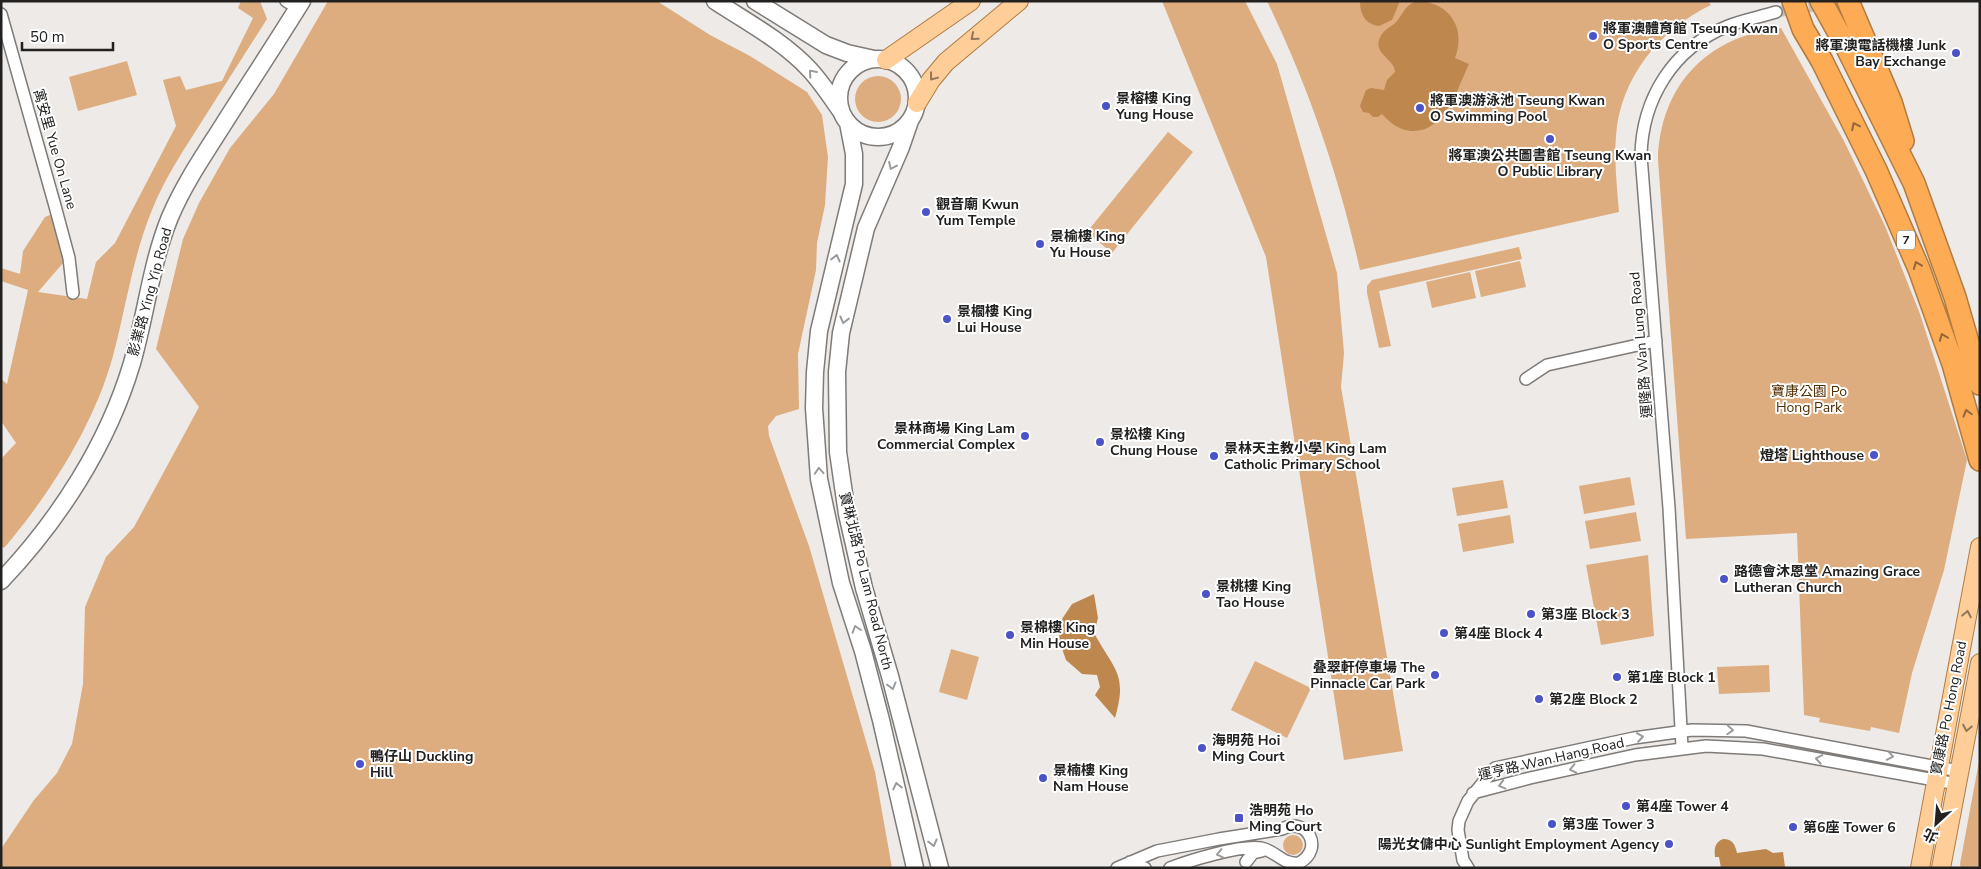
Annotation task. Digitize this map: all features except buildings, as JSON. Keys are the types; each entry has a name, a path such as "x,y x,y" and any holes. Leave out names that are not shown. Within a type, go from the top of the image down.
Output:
{"highway":[{"name":"7","path":"1821,1 1846,46 1914,183 1955,297 1963,361 1980,460"},
{"path":"1828,1 1846,46"},
{"path":"1848,1 1891,102 1914,183"},
{"name":"7","path":"1783,5 1803,29 1822,62 1876,170 1919,269 1963,361 1980,384"}],"main road":[{"path":"715,1 774,40 801,61 820,82 858,132 878,137 899,131 910,121 917,103 931,80 946,62 1019,1"},
{"path":"755,1 826,45 847,53 897,64 910,76 917,92 917,103"},
{"path":"845,117 839,95 846,75 861,63 880,59 970,1"},
{"name":"影業路 Ying Yip Road","path":"1,581 45,530 95,450 112,415 132,363 159,251 178,200 194,170 295,3"},
{"name":"寶琳北路 Po Lam Road North","path":"845,117 854,154 854,184 819,331 814,408 819,479 841,583 881,720 915,868"},
{"name":"寶琳北路 Po Lam Road North","path":"910,121 901,147 866,228 841,332 837,372 837,443 843,496 862,578 890,676 940,868"},
{"name":"寶康路 Po Hong Road","path":"1920,868 1980,548"},
{"name":"寶康路 Po Hong Road","path":"1941,868 1980,663"}],"street":[{"name":"運隆路 Wan Lung Road","path":"1682,747 1670,517 1641,156 1643,127 1649,106 1667,73 1688,50 1701,40 1728,26 1783,5"},
{"name":"寓安里 Yue On Lane","path":"1,14 60,223 69,258 74,293"},
{"path":"1526,379 1547,366 1656,341"},
{"name":"運亨路 Wan Hang Road","path":"1474,793 1495,768 1634,738 1681,731 1726,729 1766,733 1958,777"},
{"name":"運亨路 Wan Hang Road","path":"1474,793 1530,778 1635,755 1682,747 1725,746 1764,749 1937,773"},
{"path":"1464,865 1458,821 1461,812 1474,793"},
{"path":"1117,868 1157,851 1210,840 1282,830 1289,826 1301,828 1309,834 1312,840 1309,855 1299,862 1290,863 1268,850 1248,848 1188,861 1170,868"},
{"path":"1246,862 1253,853 1268,850"},
{"path":"1130,862 1145,868"}],"green space":[{"path":"241,1 260,1 267,19 163,186 145,227 113,356 94,408 69,458 54,482 4,548 1,546 1,459 16,443 1,421 1,379 7,384 28,290 1,281 1,268 20,274 23,251 45,217 62,210 63,263 38,292 87,299 96,262 115,243 176,126 163,80 180,76 186,90 222,81 253,18 238,8"},
{"path":"328,1 657,1 710,35 750,56 807,92 822,115 828,157 825,205 817,243 816,270 798,354 799,409 776,416 768,426 769,436 809,546 875,772 892,868 1,868 1,849 34,800 57,773 72,744 83,684 85,607 106,557 134,527 199,407 156,349 183,239 199,203 230,148 274,94"},
{"path":"1162,1 1245,1 1277,64 1337,273 1344,353 1341,387 1403,751 1344,760 1266,257"},
{"path":"1267,1 1708,1 1711,5 1675,27 1660,42 1634,75 1625,94 1619,115 1615,145 1619,212 1360,270 1343,201 1321,133 1296,67"},
{"name":"寶康公園 Po Hong Park","path":"1781,28 1844,141 1885,226 1920,314 1967,460 1944,570 1912,673 1899,733 1871,727 1870,731 1819,722 1820,718 1804,715 1797,533 1686,539 1658,160 1661,133 1668,109 1678,88 1692,69 1710,54 1731,42 1755,33"},
{"path":"127,61 137,95 78,111 69,77"},
{"path":"873,76 883,76 895,82 900,90 900,108 895,116 887,121 873,122 865,119 858,112 855,104 855,94 858,86 865,79"},
{"path":"1168,132 1193,152 1112,253 1087,232"},
{"path":"1519,247 1522,259 1379,291 1391,346 1379,348 1367,293 1367,286 1372,280"},
{"path":"1520,261 1526,287 1481,297 1475,271"},
{"path":"1470,272 1476,298 1432,308 1426,282"},
{"path":"1630,477 1635,505 1584,514 1579,486"},
{"path":"1503,480 1508,508 1457,516 1452,488"},
{"path":"1636,512 1641,541 1590,549 1585,521"},
{"path":"1510,515 1514,543 1463,552 1458,524"},
{"path":"1648,555 1654,636 1601,645 1586,565"},
{"path":"951,649 979,657 967,700 939,692"},
{"path":"1255,661 1311,688 1287,738 1231,710"},
{"path":"1769,665 1770,692 1719,694 1717,667"},
{"path":"1980,756 1980,868 1961,868 1960,864"},
{"path":"1293,835 1300,838 1303,845 1300,852 1293,855 1286,852 1283,845 1286,838"}],"shaded area":[{"path":"1360,1 1400,1 1392,20 1379,26 1370,23 1364,18"},
{"path":"1420,1 1431,3 1448,13 1457,28 1459,37 1455,58 1469,64 1454,97 1441,117 1433,125 1423,130 1411,131 1395,126 1382,114 1378,117 1373,117 1369,113 1363,112 1360,106 1366,90 1371,88 1384,90 1387,80 1395,72 1394,67 1380,51 1379,41 1382,34 1395,23 1406,8"},
{"path":"1094,594 1098,618 1094,633 1113,664 1119,681 1119,703 1115,718 1095,695 1100,687 1097,675 1082,674 1066,660 1059,640 1060,622 1072,604"},
{"path":"1723,839 1733,843 1737,853 1766,849 1773,853 1783,852 1785,867 1721,868 1719,857 1715,857 1715,851 1717,844"}],"tunnel":[{"path":"1776,12 1845,1"}],"place":[{"name":"將軍澳體育館 Tseung Kwan O Sports Centre","path":"1593,36"},
{"name":"將軍澳電話機樓 Junk Bay Exchange","path":"1956,53"},
{"name":"景榕樓 King Yung House","path":"1106,106"},
{"name":"將軍澳游泳池 Tseung Kwan O Swimming Pool","path":"1420,108"},
{"name":"將軍澳公共圖書館 Tseung Kwan O Public Library","path":"1550,139"},
{"name":"觀音廟 Kwun Yum Temple","path":"926,212"},
{"name":"景榆樓 King Yu House","path":"1040,244"},
{"name":"景櫚樓 King Lui House","path":"947,319"},
{"name":"景林商場 King Lam Commercial Complex","path":"1025,436"},
{"name":"景松樓 King Chung House","path":"1100,442"},
{"name":"燈塔 Lighthouse","path":"1874,455"},
{"name":"景林天主教小學 King Lam Catholic Primary School","path":"1214,456"},
{"name":"路德會沐恩堂 Amazing Grace Lutheran Church","path":"1724,579"},
{"name":"景桃樓 King Tao House","path":"1206,594"},
{"name":"第3座 Block 3","path":"1531,614"},
{"name":"第4座 Block 4","path":"1444,633"},
{"name":"景棉樓 King Min House","path":"1010,635"},
{"name":"叠翠軒停車場 The Pinnacle Car Park","path":"1435,675"},
{"name":"第1座 Block 1","path":"1617,677"},
{"name":"第2座 Block 2","path":"1539,699"},
{"name":"海明苑 Hoi Ming Court","path":"1202,748"},
{"name":"鴨仔山 Duckling Hill","path":"360,764"},
{"name":"景楠樓 King Nam House","path":"1043,778"},
{"name":"第4座 Tower 4","path":"1626,806"},
{"name":"浩明苑 Ho Ming Court","path":"1239,818"},
{"name":"第3座 Tower 3","path":"1552,824"},
{"name":"第6座 Tower 6","path":"1793,827"},
{"name":"陽光女傭中心 Sunlight Employment Agency","path":"1669,844"}]}
